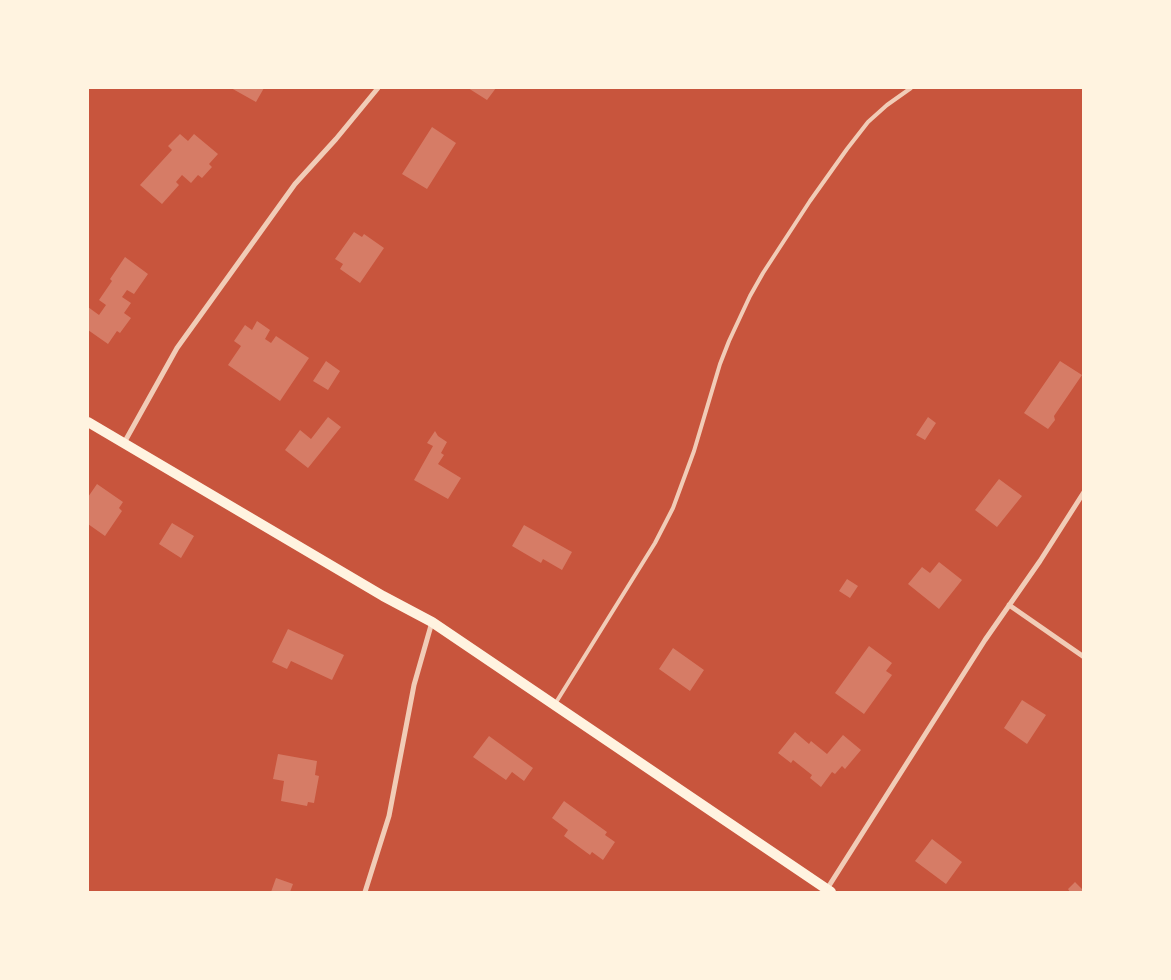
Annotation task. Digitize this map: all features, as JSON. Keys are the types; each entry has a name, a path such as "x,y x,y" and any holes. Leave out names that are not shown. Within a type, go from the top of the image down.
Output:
{"main road":[{"path":"88,422 382,596 432,622 829,891"}],"street":[{"path":"124,443 182,340 295,184 336,139 378,88"},
{"path":"829,891 985,640 1040,561 1084,492"},
{"path":"1009,605 1084,657"},
{"path":"365,892 389,816 414,685 432,622"}],"lane":[{"path":"555,704 655,543 673,508 694,451 720,364 750,296 763,273 810,201 868,122 887,105 911,88"}],"building":[{"path":"231,88 264,88 256,102"},
{"path":"468,88 496,88 487,100"},
{"path":"432,127 456,143 427,189 402,174"},
{"path":"180,134 188,141 194,134 218,154 209,164 212,167 202,178 198,175 191,183 182,175 176,182 179,185 162,204 140,185 172,150 168,146"},
{"path":"354,232 362,237 364,234 384,248 360,283 340,269 343,264 335,259"},
{"path":"125,257 148,274 134,294 127,290 122,297 131,303 124,313 131,318 120,333 117,331 108,344 88,330 88,307 99,315 106,305 99,300"},
{"path":"257,321 270,330 265,339 271,343 276,336 309,358 280,401 228,365 241,346 234,341 245,325 252,330"},
{"path":"326,361 340,371 328,390 313,381"},
{"path":"1060,361 1082,375 1054,416 1055,420 1048,429 1024,413"},
{"path":"328,417 341,427 308,468 285,450 300,430 311,439"},
{"path":"928,417 936,423 925,440 916,435"},
{"path":"435,431 438,436 447,442 441,453 444,455 438,464 461,478 448,499 414,480 433,446 427,443"},
{"path":"999,479 1022,496 997,527 975,510"},
{"path":"97,484 123,502 119,508 122,511 105,536 88,524 88,497"},
{"path":"172,523 194,536 181,558 159,544"},
{"path":"524,525 572,552 562,570 543,559 541,563 512,546"},
{"path":"939,562 962,580 939,609 908,584 922,567 930,573"},
{"path":"847,579 858,586 850,598 839,591"},
{"path":"288,629 344,655 332,680 291,661 287,669 272,662"},
{"path":"869,646 892,663 886,671 892,675 864,714 835,693"},
{"path":"673,648 704,670 690,691 659,669"},
{"path":"1022,700 1046,715 1027,744 1004,728"},
{"path":"795,732 809,744 811,741 827,754 843,735 861,750 845,769 842,766 835,774 832,772 821,787 810,778 812,775 793,760 791,763 778,753"},
{"path":"489,736 533,768 524,781 512,772 506,780 473,757"},
{"path":"278,754 317,761 315,775 319,776 314,803 308,802 307,806 281,801 284,781 273,779"},
{"path":"564,801 607,832 605,835 615,842 603,860 592,852 590,855 564,836 568,830 552,818"},
{"path":"932,839 962,862 946,884 915,861"},
{"path":"276,878 293,884 290,892 271,892"},
{"path":"1075,882 1084,892 1070,892 1068,889"}]}
